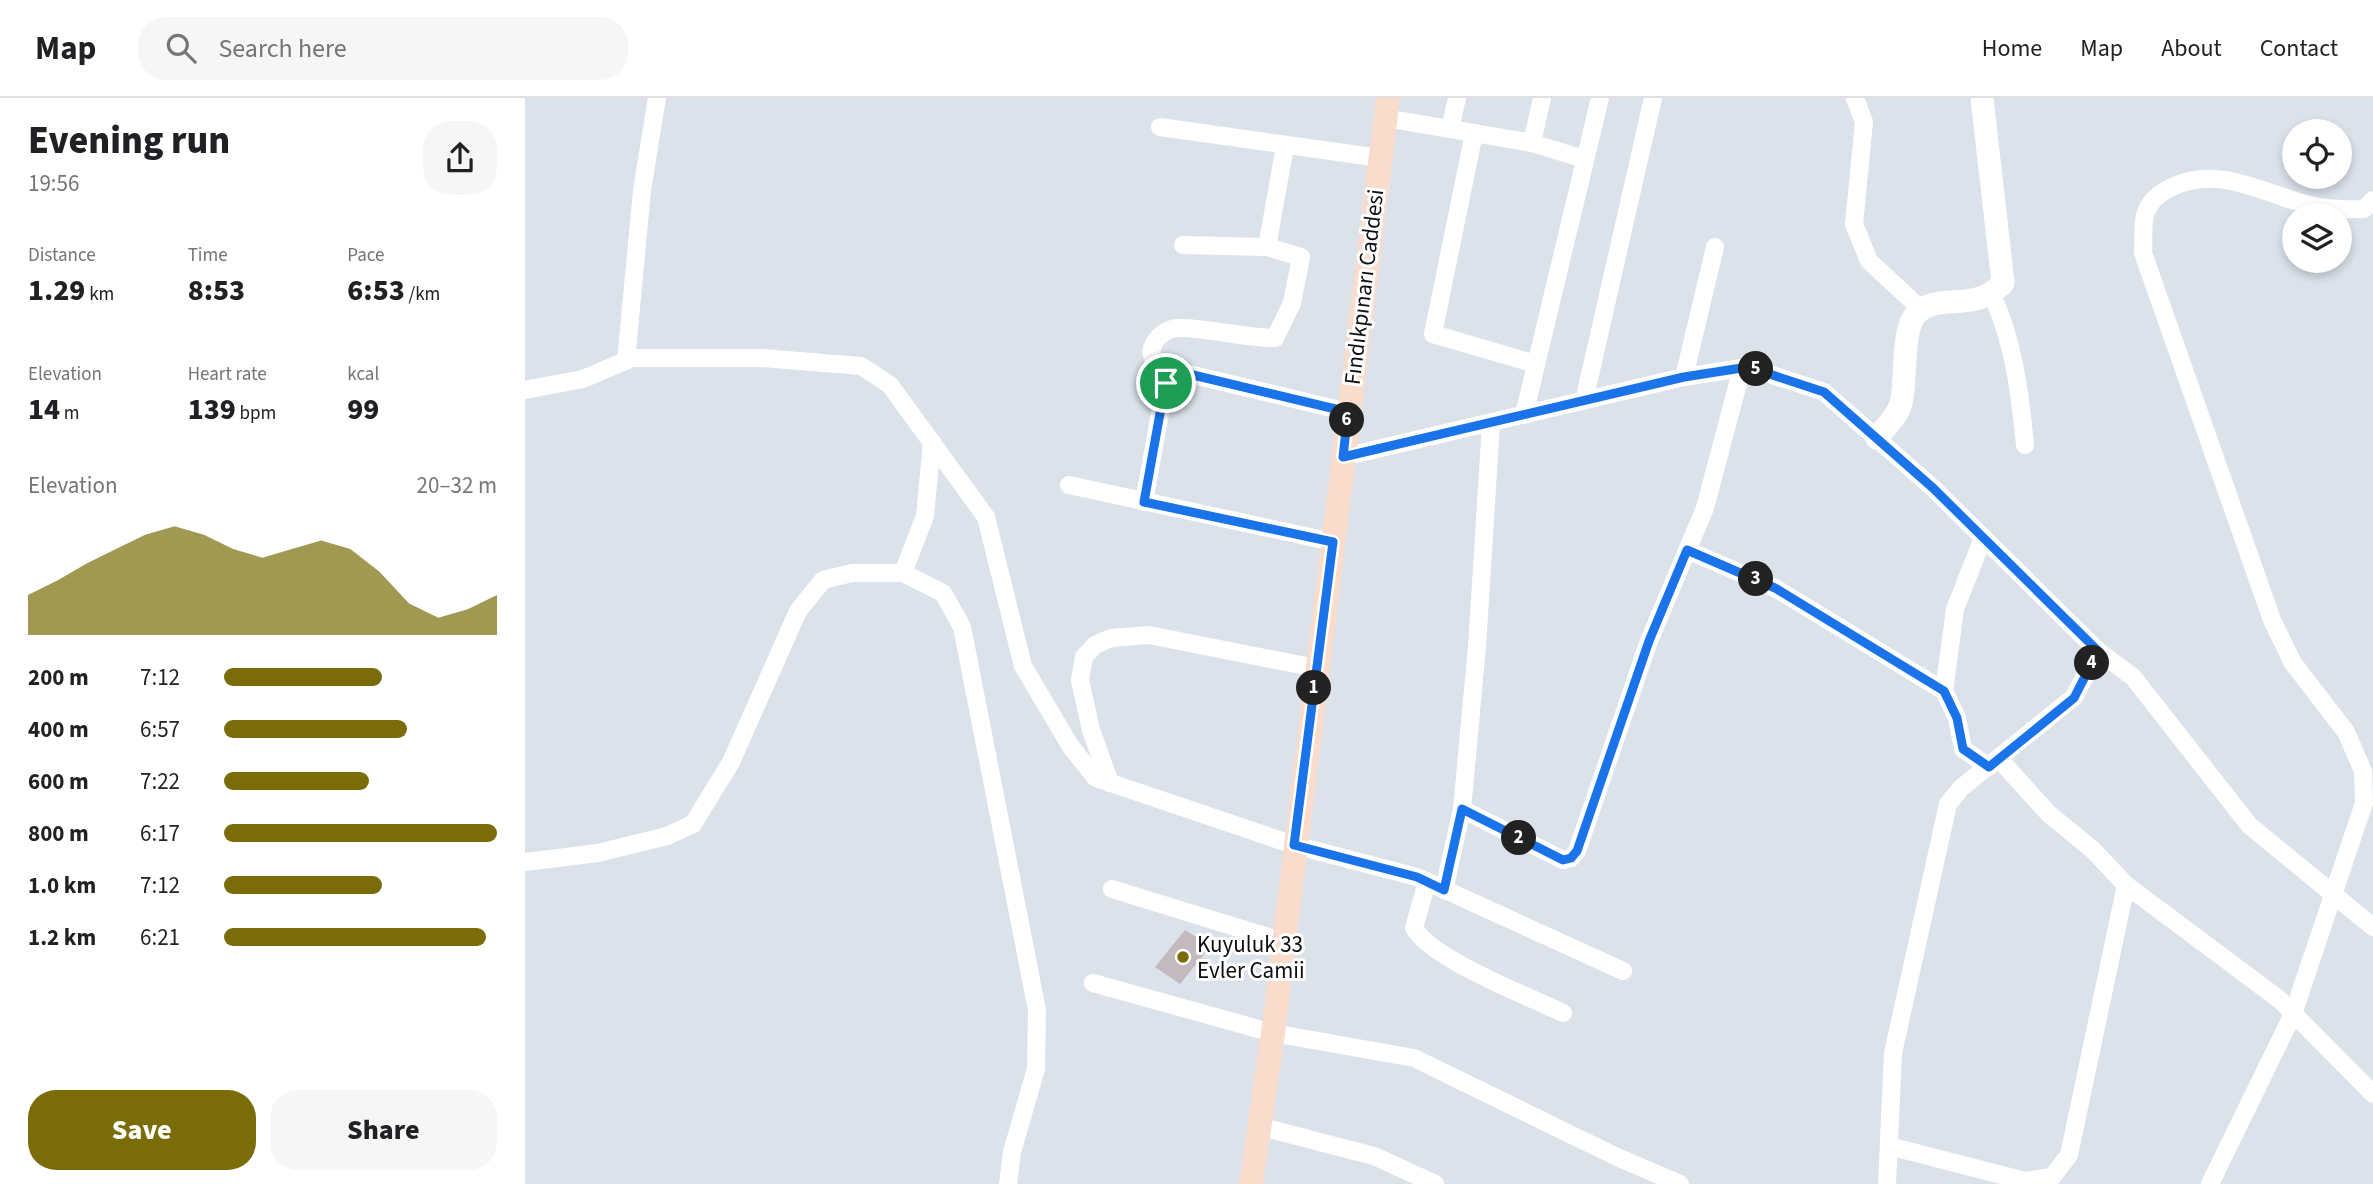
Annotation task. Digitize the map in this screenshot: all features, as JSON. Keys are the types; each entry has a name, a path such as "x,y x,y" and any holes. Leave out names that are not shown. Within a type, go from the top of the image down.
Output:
{"main road":[{"name":"Fındıkpınarı Caddesi","path":"1251,1184 1273,1033 1282,942 1386,108"}],"street":[{"path":"626,361 642,190 657,98"},
{"path":"1450,130 1457,98"},
{"path":"1532,143 1542,98"},
{"path":"1524,415 1600,98"},
{"path":"1584,401 1653,98"},
{"path":"1854,98 1864,122 1854,224 1869,261 1922,310"},
{"path":"1877,439 1901,407 1906,346 1914,316 1931,303 1971,302 1992,295 2003,283 1982,98"},
{"path":"1386,108 1450,130 1532,143 1584,159"},
{"path":"1160,127 1380,158"},
{"path":"1474,134 1433,334 1536,364"},
{"path":"1267,247 1285,146"},
{"path":"2210,1184 2293,1014 2364,803 2363,771 2346,732 2293,663 2273,620 2143,253 2145,215 2152,201 2163,191 2181,183 2211,179 2244,182 2324,208 2364,209 2373,200"},
{"path":"1166,383 1157,372 1151,352 1158,336 1175,328 1257,339 1275,338 1292,303 1301,257 1267,247 1183,245"},
{"path":"1684,377 1716,247"},
{"path":"1992,295 2003,320 2020,390 2025,445"},
{"path":"525,390 583,379 632,358 761,358 861,366 890,385 986,517 1023,666 1071,747 1095,778 1294,845 1427,882 1623,971"},
{"path":"1343,457 1684,377 1742,368 1769,373 1824,392 1983,538 2098,651 2133,677 2249,825 2373,927"},
{"path":"1462,809 1563,860 1571,858 1577,851 1649,641 1705,508 1742,368"},
{"path":"1144,502 1168,369 1348,412"},
{"path":"1444,890 1462,809 1478,648 1491,423"},
{"path":"903,573 925,516 932,442"},
{"path":"1069,485 1333,542"},
{"path":"1944,691 1955,609 1983,538"},
{"path":"1687,550 1775,588 1944,691 1957,718 1963,749 1994,763 2093,850 2126,885 2280,1000 2373,1094"},
{"path":"525,862 598,853 667,836 693,824 731,762 798,611 823,580 852,573 903,573 943,593 962,627 1037,1010 1036,1069 1012,1152 1008,1184"},
{"path":"1110,783 1091,730 1080,680 1084,657 1095,645 1111,638 1149,635 1316,668"},
{"path":"1887,1184 1893,1053 1948,804 1961,788 2074,698 2098,651"},
{"path":"1427,882 1414,928 1419,937 1438,953 1563,1013"},
{"path":"1889,1146 2025,1181 2052,1177 2069,1155 2126,885"},
{"path":"1112,889 1282,942"},
{"path":"1093,982 1273,1033 1414,1058 1617,1157 1680,1184"},
{"path":"1258,1126 1374,1156 1431,1183"}],"building":[{"name":"Kuyuluk 33 Evler Camii","path":"1185,930 1211,946 1180,984 1155,967"}],"place":[{"name":"Kuyuluk 33 Evler Camii","path":"1183,957"}],"route":[{"path":"1748,367 1780,376 1824,392 1933,488 2098,651 2074,698 1989,767 1963,749 1957,718 1944,691 1775,588 1687,550 1649,641 1577,851 1571,858 1563,860 1462,809 1444,890 1417,877 1294,845 1333,542 1144,502 1166,383 1168,369 1348,412 1343,457 1684,377 1748,367"}]}
